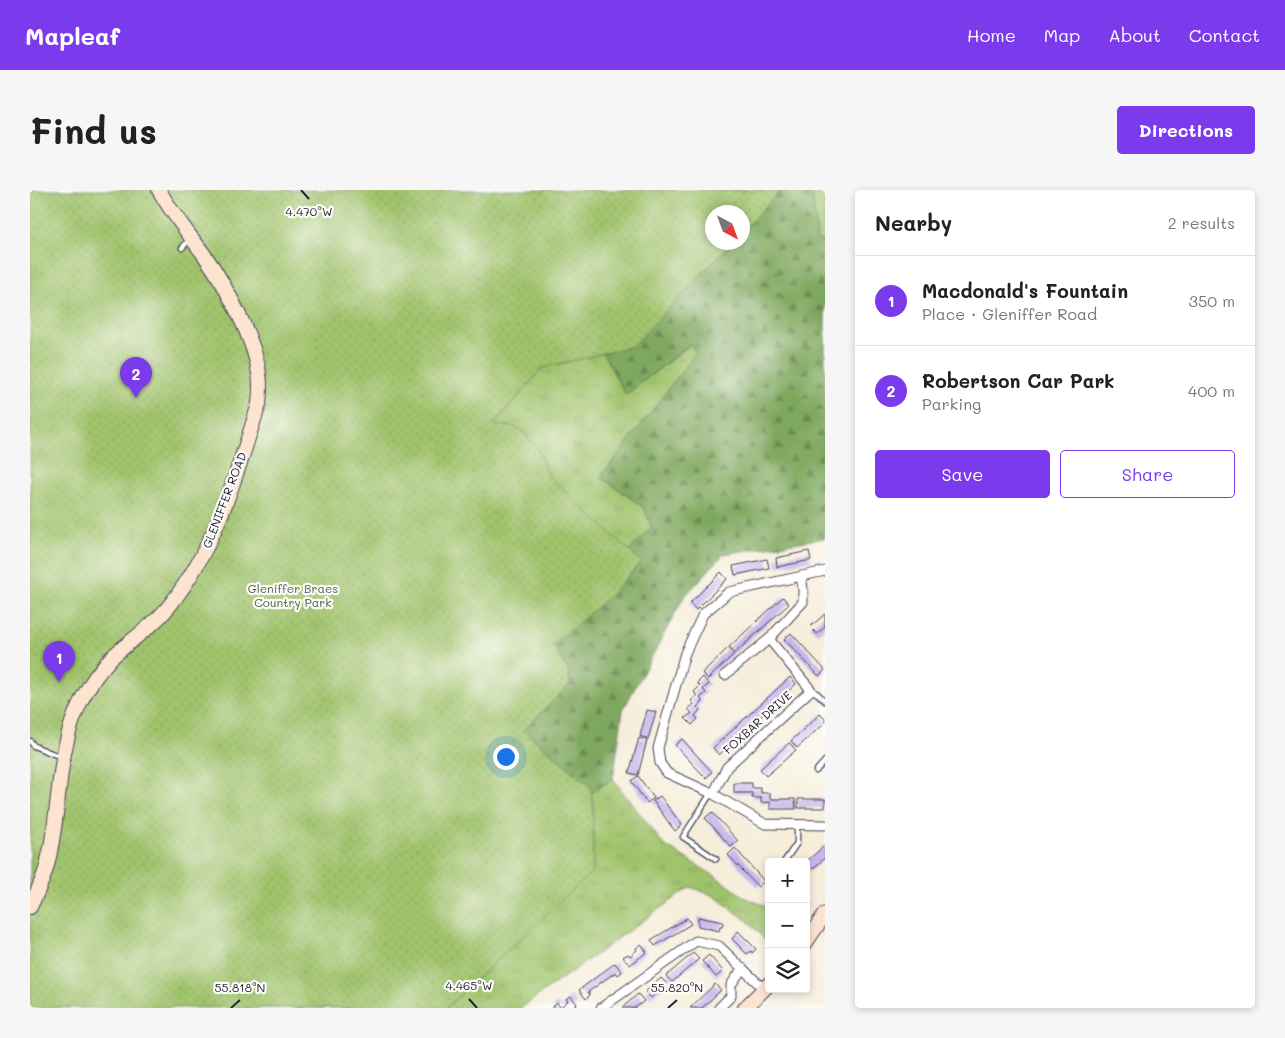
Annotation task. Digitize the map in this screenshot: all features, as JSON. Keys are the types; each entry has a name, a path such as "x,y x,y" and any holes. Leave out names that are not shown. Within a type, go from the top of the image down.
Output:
{"main road":[{"name":"GLENIFFER ROAD","path":"30,907 43,879 49,860 62,758 74,717 97,675 110,659 155,621 169,606 202,556 217,525 259,404 259,372 250,341 220,280 187,243 159,190"},
{"path":"810,936 825,914"},
{"path":"744,1008 765,988"}],"street":[{"path":"825,570 729,592 702,614 685,653 658,748 660,763 667,773 712,794 765,824 825,825"},
{"path":"725,675 769,640 802,602 801,576"},
{"name":"FOXBAR DRIVE","path":"712,794 726,767 811,690 769,640"},
{"path":"601,1008 696,941 719,946 742,969 765,986"},
{"path":"719,1008 731,996 731,985 742,969"},
{"path":"731,996 744,1008"}],"lane":[{"path":"811,690 818,694 825,702"},
{"path":"30,741 34,746 62,758"},
{"path":"816,771 825,761"},
{"path":"712,794 683,837 716,859"},
{"path":"787,858 797,843 797,825"}],"green space":[{"name":"Gleniffer Braes Country Park","path":"30,190 781,190 750,223 750,205 705,205 705,250 724,250 633,346 542,368 494,425 511,426 522,430 538,450 549,476 641,562 609,596 553,645 569,673 570,684 523,730 590,786 593,801 593,871 446,1008 30,1008"},
{"path":"720,190 812,190 817,239 825,243 825,538 724,554 684,597 623,710 613,779 591,793 492,765 569,673 552,645 609,596 641,563 629,551 652,527 643,507 601,477 696,353 690,344 626,395 603,353 542,368 493,425 33,1008 80,721"},
{"path":"812,190 825,190 825,243 817,239"},
{"path":"691,344 696,353 602,477 643,507 652,527 641,562 609,596 569,673 591,793 613,779 664,845 715,876 746,898 765,905 765,940 749,922 714,896 690,887 521,1008 237,1008 493,425 542,368 603,353 626,395"}],"building":[{"path":"809,551 811,560 777,567 776,558"},
{"path":"767,559 769,568 735,575 733,566"},
{"path":"721,572 727,579 696,610 690,603"},
{"path":"783,597 789,604 735,653 729,647"},
{"path":"825,614 825,627 817,634 810,627"},
{"path":"791,633 825,670 819,676 784,639"},
{"path":"728,648 734,654 708,679 702,673"},
{"path":"703,677 709,684 703,689 706,693 700,698 703,702 697,707 700,710 695,716 698,719 692,725 685,718 692,713 688,709 694,704 691,701 697,696 694,692 700,686 697,683"},
{"path":"790,677 796,684 719,755 713,748"},
{"path":"647,710 656,712 648,739 640,736"},
{"path":"820,714 825,719 825,723 797,748 791,741"},
{"path":"639,738 647,740 638,775 629,773"},
{"path":"682,739 712,772 706,778 675,745"},
{"path":"789,743 796,750 766,776 760,769"},
{"path":"638,776 654,798 647,803 631,781"},
{"path":"734,783 752,783 752,788 761,788 761,793 770,793 770,799 795,799 796,809 770,809 770,802 761,803 761,798 752,798 752,793 734,793"},
{"path":"660,796 682,825 675,831 653,801"},
{"path":"798,799 825,799 825,808 798,808"},
{"path":"712,812 738,841 731,847 705,818"},
{"path":"825,845 825,858 810,871 810,858"},
{"path":"735,848 764,881 758,887 728,855"},
{"path":"698,917 723,922 722,927 720,927 719,931 698,926"},
{"path":"687,918 691,924 655,946 651,940"},
{"path":"738,931 756,949 752,953 751,951 747,954 732,939"},
{"path":"641,944 647,952 630,965 623,957 628,954 630,956"},
{"path":"693,953 699,959 672,982 666,976"},
{"path":"709,955 723,971 716,977 702,961"},
{"path":"615,963 622,972 618,975 616,972 588,992 590,995 586,999 579,990"},
{"path":"661,978 667,984 651,998 645,992"},
{"path":"715,984 721,990 702,1008 690,1008"},
{"path":"638,994 644,1001 635,1008 622,1008"},
{"path":"571,996 577,1004 572,1008 551,1008 557,1003 560,1007"}],"place":[{"name":"Robertson Car Park","path":"136,398"},
{"name":"Macdonald's Fountain","path":"59,682"}]}
